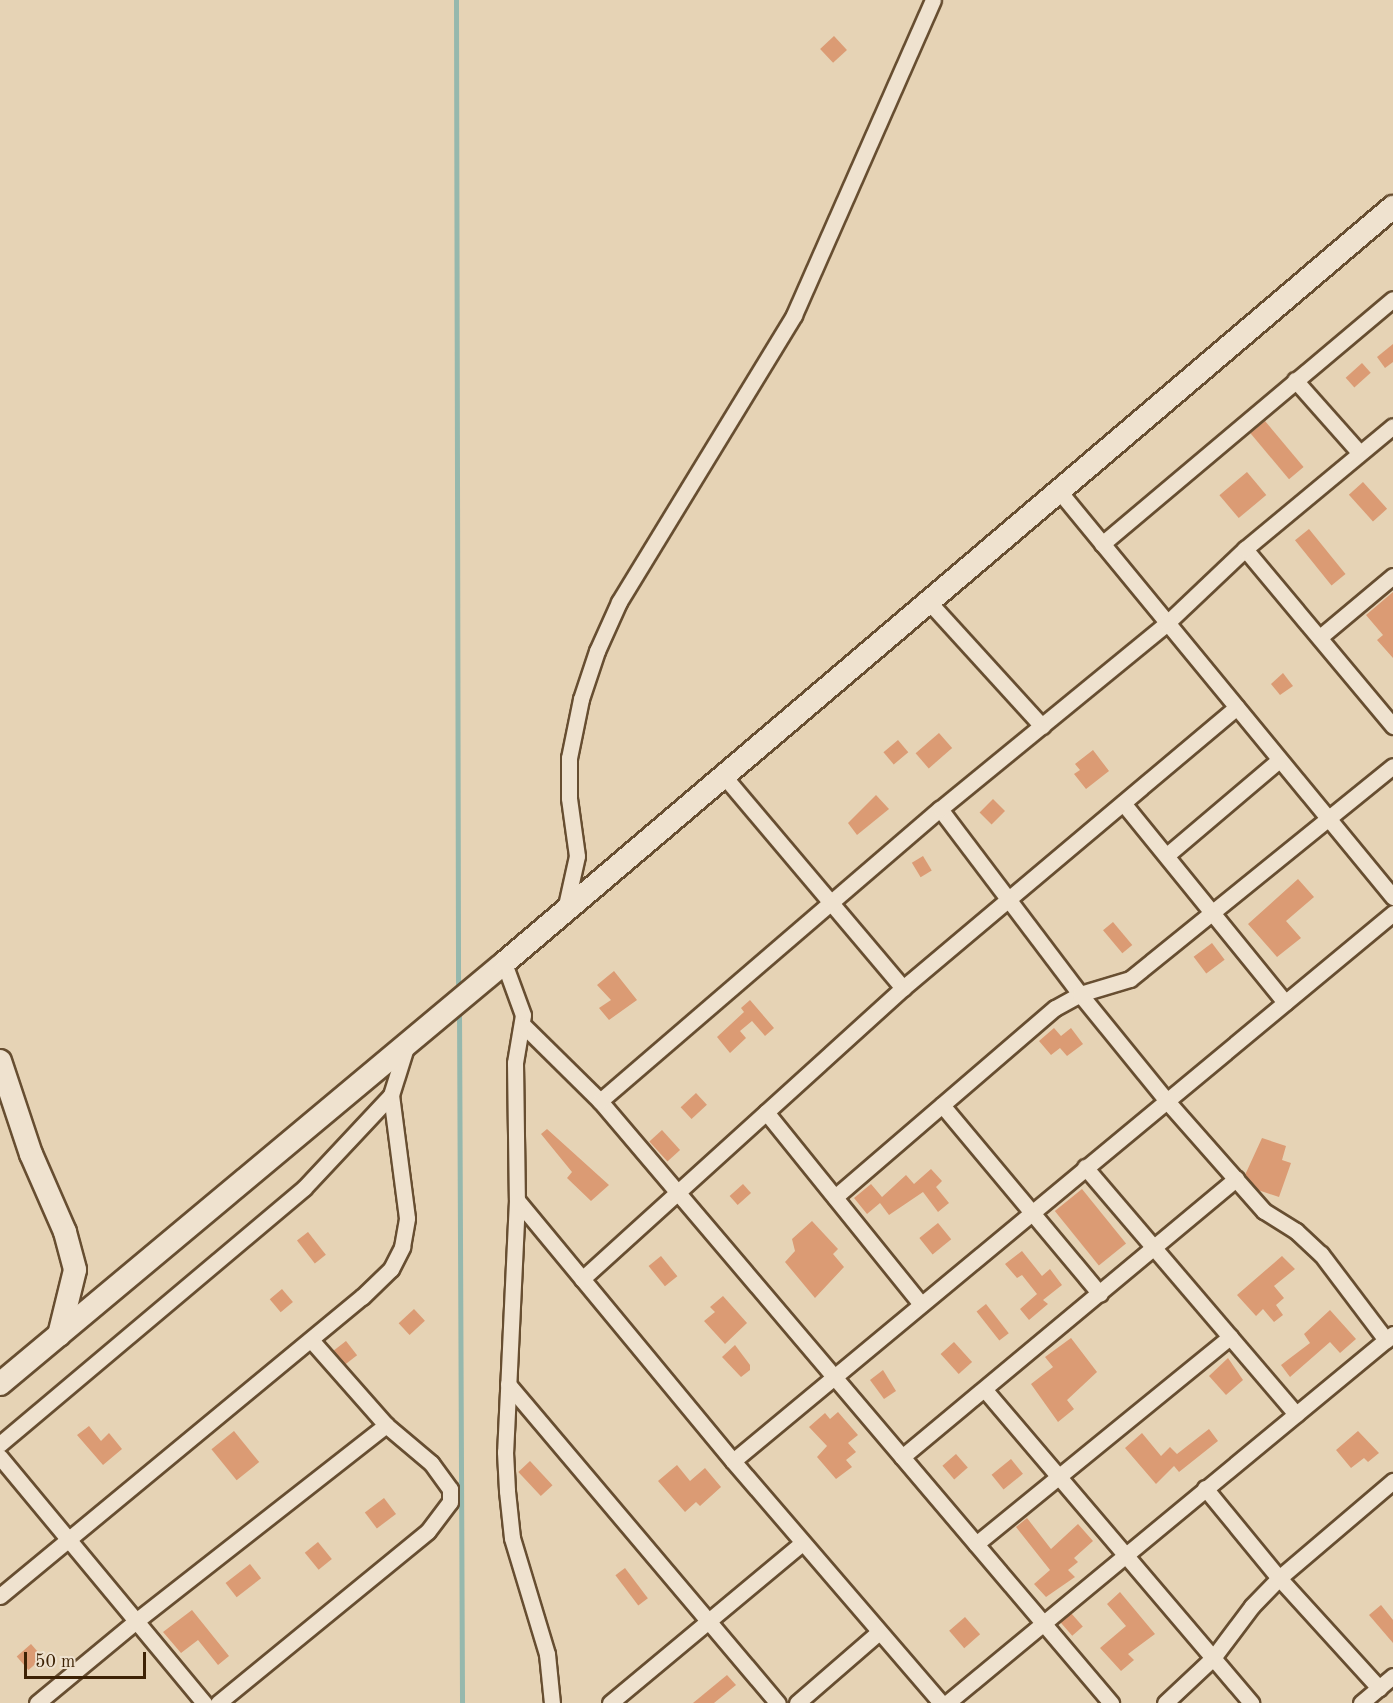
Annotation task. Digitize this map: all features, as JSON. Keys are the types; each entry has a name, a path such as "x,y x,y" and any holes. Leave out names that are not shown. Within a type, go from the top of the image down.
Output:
{"main road":[{"path":"0,1384 504,963 1393,207"},
{"path":"0,1061 31,1154 65,1232 75,1270 58,1335"}],"street":[{"path":"565,910 577,856 569,798 569,758 581,699 597,651 619,602 794,315 933,0"},
{"path":"1102,544 1393,299"},
{"path":"1295,380 1359,452"},
{"path":"600,1101 940,809 1167,623 1245,549 1393,426"},
{"path":"1059,491 1237,707 1278,761 1393,897"},
{"path":"1245,549 1393,726"},
{"path":"1320,637 1393,576"},
{"path":"929,602 1042,726"},
{"path":"582,1279 903,988 1237,707"},
{"path":"1167,855 1278,761"},
{"path":"836,1197 1055,1008 1080,994 1130,979 1214,914 1393,766"},
{"path":"723,775 903,988"},
{"path":"1124,803 1285,1002"},
{"path":"940,809 1080,994 1166,1100 1264,1211 1296,1231 1321,1254 1390,1337 1042,1622 947,1703"},
{"path":"733,1461 1393,913"},
{"path":"504,963 521,1006 523,1025 515,1063 517,1200 505,1452 512,1538 547,1654 552,1703"},
{"path":"523,1025 600,1101 1111,1703"},
{"path":"0,1596 70,1541 311,1340 391,1269 402,1246 407,1218 391,1095 407,1044"},
{"path":"0,1444 304,1188 391,1095"},
{"path":"942,1105 1100,1294"},
{"path":"766,1112 921,1304"},
{"path":"1085,1167 1296,1414"},
{"path":"902,1457 1236,1179"},
{"path":"517,1200 733,1461 941,1703"},
{"path":"976,1544 1060,1478 1230,1337"},
{"path":"218,1703 442,1517 450,1502 450,1490 443,1478 386,1425 311,1340"},
{"path":"508,1384 778,1703"},
{"path":"985,1390 1251,1703"},
{"path":"37,1703 136,1621 386,1425"},
{"path":"0,1457 204,1703"},
{"path":"1164,1703 1213,1658 1251,1606 1279,1578 1393,1481"},
{"path":"1206,1488 1279,1578 1379,1688"},
{"path":"619,1700 802,1542"},
{"path":"797,1703 879,1632"},
{"path":"1361,1703 1393,1676"}],"building":[{"path":"834,36 847,50 833,63 820,49"},
{"path":"1393,344 1393,362 1385,368 1377,357"},
{"path":"1362,363 1371,373 1354,387 1346,378"},
{"path":"1265,421 1304,467 1289,479 1250,433"},
{"path":"1247,472 1266,495 1239,518 1219,495"},
{"path":"1363,482 1387,509 1373,521 1349,495"},
{"path":"1309,529 1346,574 1332,585 1295,540"},
{"path":"1393,592 1393,658 1377,640 1383,635 1366,615"},
{"path":"1283,673 1293,686 1280,695 1271,684"},
{"path":"939,733 952,748 929,768 916,753"},
{"path":"898,740 908,752 894,764 883,752"},
{"path":"1093,750 1109,771 1086,789 1074,774 1080,770 1075,764"},
{"path":"876,795 889,809 857,835 848,823"},
{"path":"993,799 1005,811 992,824 980,812"},
{"path":"923,856 932,871 921,877 912,863"},
{"path":"1298,879 1314,897 1286,921 1301,938 1277,957 1248,924"},
{"path":"1113,922 1132,945 1122,953 1103,930"},
{"path":"1212,943 1225,960 1206,974 1194,957"},
{"path":"614,971 637,1000 609,1020 599,1008 611,1000 597,985"},
{"path":"750,1000 774,1028 765,1036 752,1021 740,1031 746,1038 730,1053 717,1037 744,1012 741,1008"},
{"path":"1054,1028 1061,1036 1071,1028 1083,1044 1067,1056 1060,1048 1051,1055 1039,1041"},
{"path":"696,1093 707,1105 692,1119 681,1107"},
{"path":"547,1129 609,1185 591,1201 567,1178 572,1172 541,1134"},
{"path":"662,1130 680,1150 667,1161 649,1141"},
{"path":"1262,1138 1286,1146 1282,1160 1291,1163 1279,1197 1258,1190 1245,1175"},
{"path":"931,1169 942,1181 936,1187 949,1203 938,1212 923,1192 889,1215 880,1203 867,1214 854,1198 871,1184 882,1197 906,1175 914,1184"},
{"path":"743,1184 751,1193 738,1205 730,1196"},
{"path":"1082,1189 1126,1243 1099,1265 1055,1211"},
{"path":"812,1221 838,1249 833,1254 844,1267 815,1298 785,1262 795,1251 792,1239"},
{"path":"938,1223 951,1239 933,1254 919,1238"},
{"path":"308,1232 326,1255 315,1263 297,1241"},
{"path":"1022,1251 1042,1276 1050,1269 1062,1285 1043,1300 1048,1304 1029,1320 1020,1309 1037,1294 1022,1275 1017,1278 1005,1264"},
{"path":"661,1256 677,1276 665,1286 649,1266"},
{"path":"1282,1256 1295,1269 1274,1286 1284,1298 1276,1305 1283,1315 1274,1322 1263,1309 1256,1316 1237,1295"},
{"path":"282,1289 293,1302 281,1312 270,1299"},
{"path":"723,1296 747,1323 725,1344 704,1321 715,1312 710,1307"},
{"path":"986,1304 1009,1333 999,1341 977,1311"},
{"path":"414,1309 425,1321 410,1335 399,1323"},
{"path":"1330,1310 1356,1339 1340,1353 1330,1342 1290,1377 1281,1365 1310,1343 1304,1334"},
{"path":"1071,1338 1097,1372 1067,1400 1074,1409 1058,1422 1031,1384 1053,1367 1045,1357"},
{"path":"346,1341 357,1355 344,1365 333,1351"},
{"path":"954,1342 972,1362 959,1374 941,1354"},
{"path":"735,1345 750,1365 750,1370 741,1377 722,1357"},
{"path":"1228,1358 1243,1380 1226,1395 1209,1376"},
{"path":"883,1370 896,1391 884,1399 870,1380"},
{"path":"838,1412 858,1435 848,1443 856,1452 846,1460 852,1467 836,1479 817,1457 827,1446 809,1427 825,1413 830,1419"},
{"path":"89,1426 101,1441 109,1433 122,1449 103,1465 77,1435"},
{"path":"1209,1429 1218,1441 1179,1472 1174,1466 1156,1484 1125,1448 1142,1433 1161,1456 1170,1447 1177,1454"},
{"path":"234,1431 259,1462 237,1480 211,1449"},
{"path":"1358,1431 1379,1453 1368,1462 1364,1458 1351,1468 1336,1450"},
{"path":"956,1454 968,1468 954,1479 942,1466"},
{"path":"1011,1459 1023,1474 1004,1489 992,1475"},
{"path":"530,1461 553,1485 541,1496 518,1472"},
{"path":"677,1465 690,1481 705,1468 721,1487 700,1506 696,1502 685,1512 658,1481"},
{"path":"384,1498 396,1514 377,1528 365,1512"},
{"path":"1027,1518 1051,1549 1078,1524 1093,1541 1074,1558 1078,1562 1068,1570 1075,1577 1046,1597 1034,1584 1050,1570 1016,1527"},
{"path":"318,1542 332,1559 319,1570 305,1553"},
{"path":"250,1564 261,1578 237,1597 226,1583"},
{"path":"625,1568 648,1598 638,1606 615,1575"},
{"path":"1120,1592 1155,1634 1128,1654 1134,1660 1121,1671 1100,1648 1126,1626 1107,1604"},
{"path":"1381,1605 1393,1620 1393,1643 1369,1615"},
{"path":"192,1610 229,1656 218,1665 198,1640 181,1653 163,1632"},
{"path":"1071,1613 1083,1627 1072,1636 1060,1622"},
{"path":"965,1617 980,1634 964,1648 949,1631"},
{"path":"31,1644 43,1658 28,1670 17,1656"},
{"path":"727,1675 736,1685 714,1703 693,1703"}],"waterway":[{"path":"456,0 458,991"},
{"path":"459,1010 462,1703"}]}
